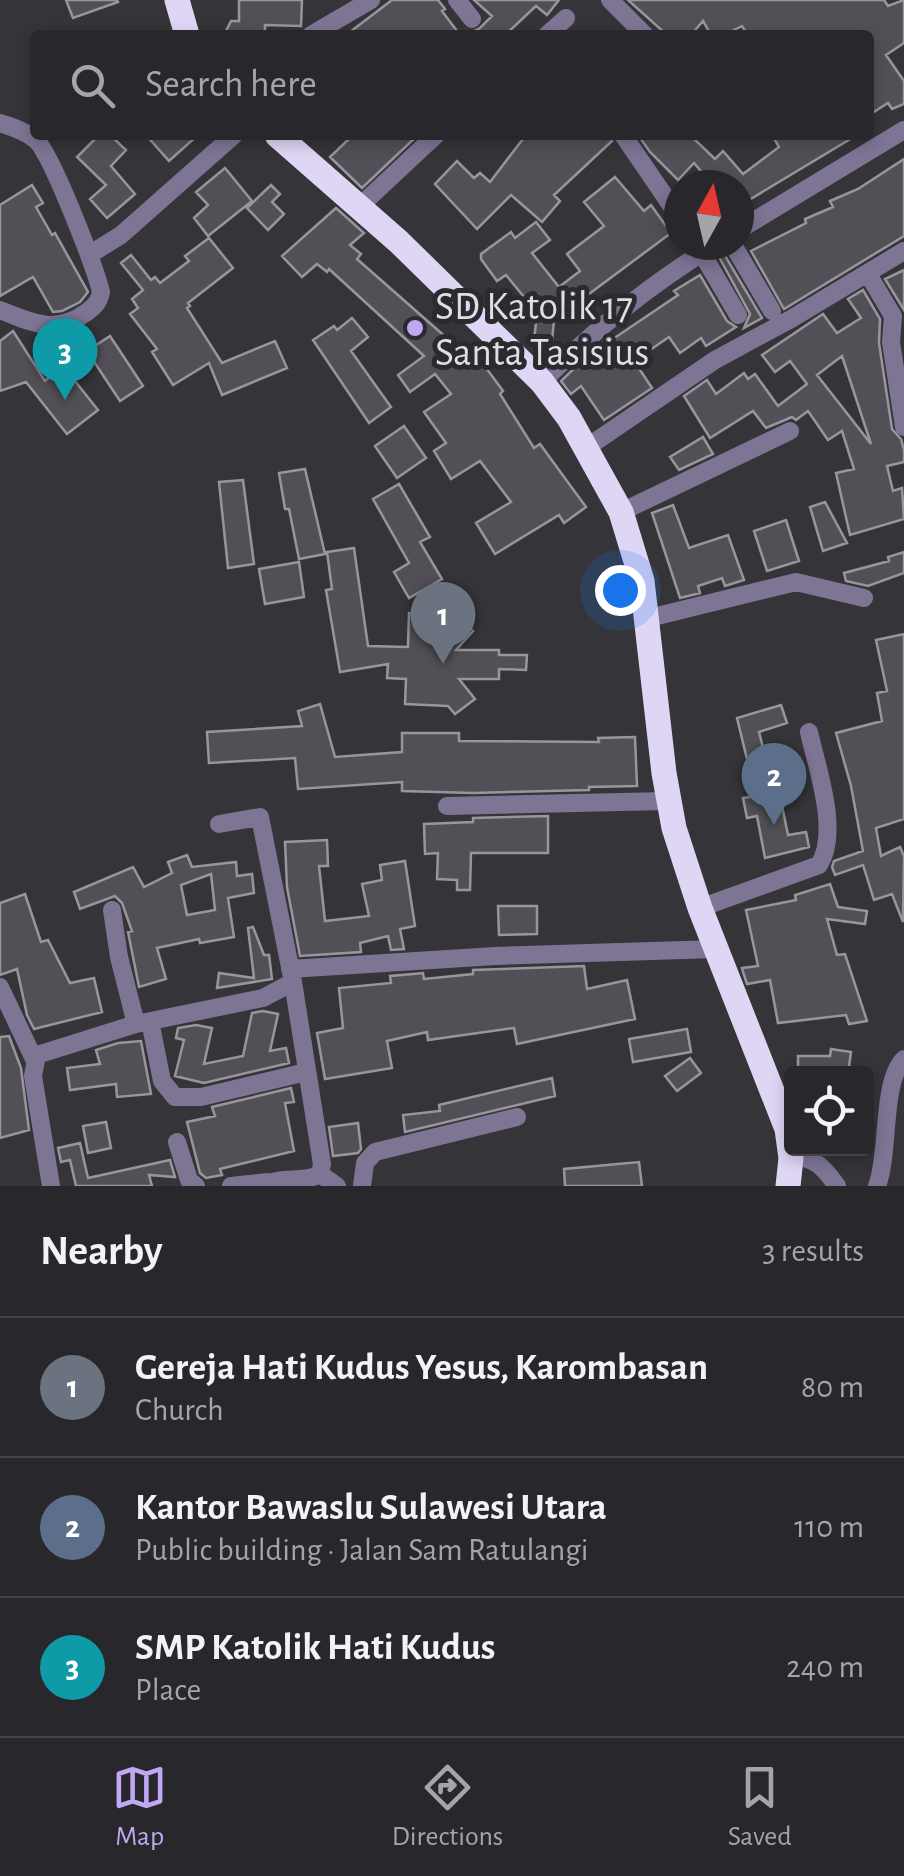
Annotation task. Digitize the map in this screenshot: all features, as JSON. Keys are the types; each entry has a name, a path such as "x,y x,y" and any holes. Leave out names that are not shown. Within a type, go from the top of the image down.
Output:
{"highway":[{"path":"177,0 185,30"},
{"path":"284,140 360,206 542,382 622,512 642,581 668,800 700,908 787,1129 791,1158 788,1186"}],"street":[{"path":"320,30 371,0"},
{"path":"456,0 472,19"},
{"path":"610,0 640,30"},
{"path":"553,30 566,18"},
{"path":"0,123 30,136"},
{"path":"754,221 904,130"},
{"path":"0,310 51,328 82,316 96,305 102,292 40,144 35,140"},
{"path":"89,255 121,236 228,140"},
{"path":"360,206 431,140"},
{"path":"626,140 664,196"},
{"path":"586,448 716,360 904,250"},
{"path":"542,382 585,342 688,260"},
{"path":"711,260 738,315"},
{"path":"742,260 772,311"},
{"path":"868,274 893,316 891,342 904,428"},
{"path":"622,512 790,431"},
{"path":"644,620 796,582 864,598"},
{"path":"700,908 820,865 828,843 827,824 809,732"},
{"path":"447,806 668,800"},
{"path":"220,824 260,817 292,976 322,1164 320,1174 313,1178 231,1186"},
{"path":"112,910 119,957 162,1081 175,1097 201,1097 306,1072"},
{"path":"34,1059 42,1051 143,1022 263,998 292,976 494,956 716,949"},
{"path":"0,986 34,1059 37,1107 51,1186"},
{"path":"877,1186 884,1170 894,1074 904,1059"},
{"path":"362,1186 365,1163 375,1152 517,1117"},
{"path":"177,1142 190,1180 196,1186"},
{"path":"791,1158 808,1158 818,1163 837,1186"},
{"path":"320,1174 337,1186"}],"building":[{"path":"66,0 117,0 118,2 73,18"},
{"path":"239,0 302,0 301,26 226,30 231,21 239,21"},
{"path":"392,0 438,0 456,30 353,30"},
{"path":"474,0 559,0 547,15 536,6 510,30 476,30 492,16"},
{"path":"628,0 884,0 888,6 904,0 904,43 886,55 904,81 904,104 892,109 888,103 874,112 874,30 745,30 742,26 734,30 708,30 703,21 695,30 661,30"},
{"path":"94,140 115,140 126,150 111,166 135,194 107,218 90,199 106,185 77,157"},
{"path":"150,140 192,140 169,161"},
{"path":"348,140 413,140 362,188 330,157"},
{"path":"522,140 612,140 554,195 560,201 542,222 511,195 477,229 435,184 457,161 474,178 480,173 490,182"},
{"path":"642,140 695,140 715,159 723,151 740,170 700,170 694,163 687,170 668,170"},
{"path":"775,140 849,140 754,197 754,170 748,170 779,147"},
{"path":"904,159 904,236 784,309 754,256 754,249 833,207 830,201 858,189"},
{"path":"225,168 252,201 208,236 194,218 208,205 196,192"},
{"path":"615,177 644,211 651,205 664,223 664,238 554,320 552,341 534,339 536,323 519,301 524,297 506,275 497,281 481,254 511,232 515,238 536,222 550,240 532,253 559,287 580,271 567,254 604,226 584,202"},
{"path":"32,185 43,203 36,207 88,292 80,302 62,311 53,312 33,277 0,296 0,205"},
{"path":"271,185 280,194 272,202 284,214 268,230 247,208"},
{"path":"336,208 364,233 350,245 361,254 357,259 473,361 478,357 503,391 500,394 534,448 540,444 586,507 564,523 559,515 495,554 476,523 511,502 480,461 451,479 434,451 446,443 424,412 451,394 435,374 410,392 398,375 424,356 329,269 327,272 317,264 302,277 282,256"},
{"path":"209,238 233,268 188,303 187,308 222,363 275,341 287,368 222,395 209,363 173,385 152,352 157,349 130,314 138,308 132,299 143,290 121,263 131,255 151,280 155,277 160,283 189,261 185,256"},
{"path":"721,260 728,260 762,318 744,328 750,314"},
{"path":"904,270 904,310 885,279"},
{"path":"700,275 727,321 736,327 706,346 701,338 680,353 669,337 634,361 652,388 604,420 581,386 571,394 561,381 590,353 610,336 613,339 678,295 674,291"},
{"path":"863,290 880,319 879,343 892,429 904,450 904,462 887,466 893,491 902,488 904,519 850,535 836,473 854,469 842,431 828,440 808,411 796,420 792,417 766,428 753,411 710,438 684,396 707,380 716,394 744,373 748,379 755,374 778,406 807,384 790,361 775,372 762,355 823,314 837,333 861,318 848,299","holes":["842,356 871,444 817,375"]},
{"name":"SD Katolik 17 Santa Tasisius","path":"352,318 368,337 351,351 391,407 369,423 313,340 334,326 337,330"},
{"path":"13,331 45,381 63,366 98,410 67,434 26,382 0,391 0,341"},
{"path":"110,336 143,386 120,401 87,351"},
{"path":"404,426 426,458 397,478 375,446"},
{"path":"703,437 713,454 679,470 670,457"},
{"path":"305,469 325,554 299,559 279,473"},
{"path":"243,480 254,564 228,568 219,482"},
{"path":"399,484 430,537 420,542 442,579 409,598 394,572 409,563 373,499"},
{"path":"825,502 847,543 823,551 810,507"},
{"path":"673,505 689,548 728,535 744,580 725,586 722,578 698,586 700,593 680,598 652,513"},
{"path":"786,520 799,561 767,571 754,531"},
{"path":"354,548 368,646 408,647 409,613 456,616 473,631 456,650 499,650 499,655 527,655 526,670 499,669 499,679 459,679 475,699 455,714 448,706 405,704 406,679 387,678 388,664 340,672 326,590 332,589 327,552"},
{"path":"904,552 904,573 868,586 846,581 844,573 889,561 888,557"},
{"path":"299,562 304,597 265,604 259,569"},
{"path":"904,634 904,819 876,828 881,856 900,847 904,856 903,922 892,894 874,900 863,865 835,875 832,867 834,861 863,851 836,733 882,721 877,693 887,691 876,640"},
{"path":"320,704 335,757 402,752 402,733 459,733 459,741 599,742 598,738 635,737 637,786 473,793 402,791 402,782 298,789 295,758 209,763 207,732 302,726 298,711"},
{"path":"781,705 787,723 759,732 771,779 775,778 779,791 788,835 806,832 809,847 765,858 757,816 747,818 743,798 756,796 737,718"},
{"path":"548,816 548,853 471,853 470,890 457,890 457,880 437,879 438,853 425,854 424,824"},
{"path":"327,840 328,866 319,866 325,921 369,916 362,884 382,880 380,865 405,861 415,926 400,929 404,949 391,950 388,936 360,943 361,952 300,956 287,887 285,842"},
{"path":"187,855 192,867 236,862 237,876 252,874 254,893 228,898 234,937 157,948 166,979 139,987 128,932 132,931 122,903 115,896 80,909 74,892 133,867 144,887 172,873 168,862","holes":["211,874 215,910 187,915 181,885"]},
{"path":"830,884 838,907 867,911 865,924 827,919 837,955 845,954 867,1021 849,1024 846,1015 778,1023 770,980 747,984 742,968 758,966 746,910 796,900 795,895"},
{"path":"25,894 41,942 48,940 70,983 94,978 102,1012 34,1029 17,969 0,975 0,903"},
{"path":"498,906 537,906 537,934 499,935"},
{"path":"253,927 264,955 269,955 272,979 217,988 219,973 254,978 248,928"},
{"path":"584,966 587,989 627,980 635,1019 517,1044 514,1028 428,1040 427,1032 387,1041 392,1068 325,1079 317,1033 343,1028 339,988 391,983 390,976 423,973 424,979 473,974 473,970"},
{"path":"252,1013 278,1014 270,1051 286,1048 289,1063 204,1083 175,1076 184,1040 176,1038 178,1028 212,1028 204,1064 243,1056"},
{"path":"687,1029 691,1052 633,1062 629,1039"},
{"path":"9,1036 21,1068 29,1130 0,1138 0,1037"},
{"path":"141,1041 151,1094 117,1097 116,1084 70,1090 67,1068 100,1064 96,1050"},
{"path":"831,1049 851,1052 849,1066 798,1066 798,1056 830,1056"},
{"path":"690,1058 701,1073 677,1091 665,1076"},
{"path":"552,1078 555,1096 405,1132 403,1115 440,1111 439,1105"},
{"path":"291,1088 294,1102 285,1103 294,1151 220,1169 222,1175 206,1178 200,1173 187,1122 215,1116 212,1107"},
{"path":"106,1122 111,1148 88,1153 83,1126"},
{"path":"358,1123 358,1153 333,1156 329,1127"},
{"path":"80,1143 88,1178 170,1160 175,1177 149,1175 152,1186 76,1186 70,1160 61,1162 58,1148"},
{"path":"639,1162 642,1186 565,1186 564,1169"}],"place":[{"name":"SD Katolik 17 Santa Tasisius","path":"415,328"},
{"name":"SMP Katolik Hati Kudus","path":"65,400"},
{"name":"Gereja Hati Kudus Yesus, Karombasan","path":"443,664"},
{"name":"Kantor Bawaslu Sulawesi Utara","path":"774,825"}]}
